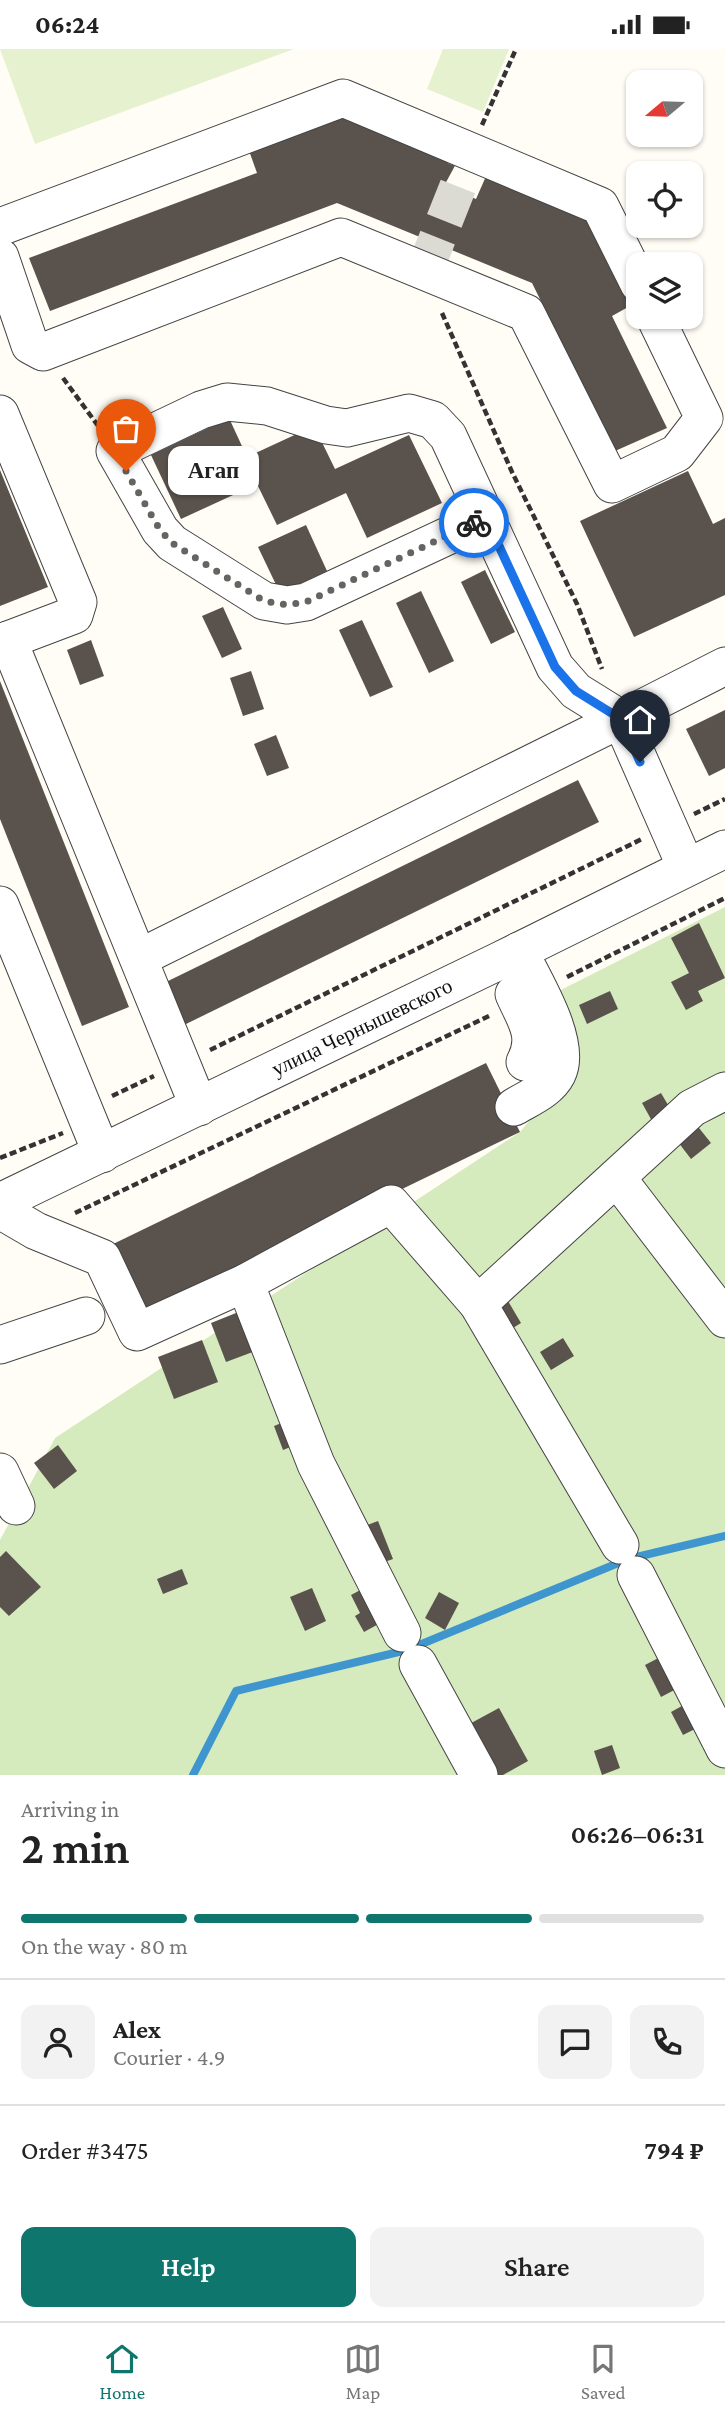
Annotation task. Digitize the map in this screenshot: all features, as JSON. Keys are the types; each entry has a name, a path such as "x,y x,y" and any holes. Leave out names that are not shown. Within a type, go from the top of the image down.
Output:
{"street":[{"path":"0,227 343,98 600,206 626,258"},
{"path":"0,257 30,345 43,352 341,237 526,313 612,484 677,453 704,418 660,329"},
{"path":"486,518 306,602 287,605 264,601 172,543 160,530 115,451 201,410 227,403 267,406 326,425 347,428 410,413 433,420 449,436 555,667 576,691 621,719 686,867"},
{"path":"0,414 78,602 74,615 4,642 139,958 199,1107"},
{"path":"139,958 725,666"},
{"name":"улица Чернышевского","path":"0,1202 725,849"},
{"path":"0,905 102,1154"},
{"path":"509,956 528,997 559,1035 562,1059 557,1075 542,1091 514,1107"},
{"path":"525,1062 532,1049 528,997"},
{"path":"478,1304 692,1108 725,1091"},
{"path":"617,1178 725,1319"},
{"path":"0,1210 36,1231 102,1258 137,1332 245,1283 391,1204 478,1304 628,1560 725,1749"},
{"path":"245,1283 316,1464 410,1648 479,1775"},
{"path":"0,1345 86,1315"},
{"path":"0,1472 16,1506"}],"path":[{"path":"472,151 516,49"},
{"path":"424,272 512,472 577,604 621,719"},
{"path":"43,352 115,451"},
{"path":"0,1158 71,1130 104,1100 725,799"},
{"path":"36,1231 528,997 725,898"}],"green space":[{"path":"0,49 294,49 35,144"},
{"path":"443,49 509,49 483,112 427,89"},
{"path":"725,907 725,1775 0,1775 0,1540 55,1438 520,1132 574,1067 545,998"}],"building":[{"path":"336,115 457,162 444,186 476,199 487,174 594,217 626,277 626,308 612,316 667,428 615,451 532,283 337,203 50,311 29,258 257,173 247,145"},
{"path":"229,418 247,457 314,426 335,469 409,435 442,503 367,538 346,493 277,525 257,484 181,519 151,455"},
{"path":"0,470 48,587 0,606"},
{"path":"688,471 713,524 725,518 725,595 634,637 580,521"},
{"path":"306,525 327,571 280,593 258,547"},
{"path":"485,570 515,632 491,644 461,582"},
{"path":"421,591 454,661 429,673 396,603"},
{"path":"223,607 242,649 222,658 202,616"},
{"path":"362,620 393,687 370,697 339,630"},
{"path":"91,640 104,676 80,685 67,650"},
{"path":"251,671 264,709 243,716 230,678"},
{"path":"0,681 129,1007 82,1026 0,819"},
{"path":"725,710 725,768 709,776 686,729"},
{"path":"276,735 289,768 267,776 254,744"},
{"path":"578,780 599,822 184,1025 164,983"},
{"path":"699,923 725,978 698,991 703,1001 686,1010 671,982 689,973 671,938"},
{"path":"610,991 618,1009 587,1024 579,1005"},
{"path":"486,1063 520,1132 142,1315 109,1246"},
{"path":"661,1093 671,1110 652,1121 642,1103"},
{"path":"695,1123 711,1143 691,1159 675,1138"},
{"path":"508,1301 521,1323 503,1334 490,1311"},
{"path":"246,1309 261,1349 226,1362 211,1323"},
{"path":"563,1338 574,1356 551,1370 540,1352"},
{"path":"202,1340 218,1382 174,1399 158,1357"},
{"path":"289,1420 298,1444 283,1450 274,1426"},
{"path":"58,1445 77,1471 54,1489 34,1463"},
{"path":"378,1521 393,1559 376,1565 362,1527"},
{"path":"6,1551 41,1587 9,1616 0,1607 0,1557"},
{"path":"182,1569 188,1584 163,1594 157,1579"},
{"path":"366,1587 384,1621 364,1632 355,1616 360,1613 351,1595"},
{"path":"312,1588 326,1621 305,1631 290,1597"},
{"path":"439,1592 459,1603 445,1630 425,1618"},
{"path":"666,1654 682,1686 661,1697 645,1665"},
{"path":"691,1701 703,1725 683,1735 671,1712"},
{"path":"499,1708 528,1761 503,1775 487,1775 462,1728"},
{"path":"612,1745 620,1768 602,1775 594,1751"}],"waterway":[{"path":"193,1775 236,1691 407,1650 628,1559 725,1536"}],"tunnel":[{"path":"424,272 472,151"}],"way so far":[{"path":"126,471 160,530 172,543 264,601 287,605 306,602 474,523"}],"place":[{"name":"Агап","path":"126,471"}],"route":[{"path":"474,523 486,518 555,667 576,691 621,719 640,762"}]}
